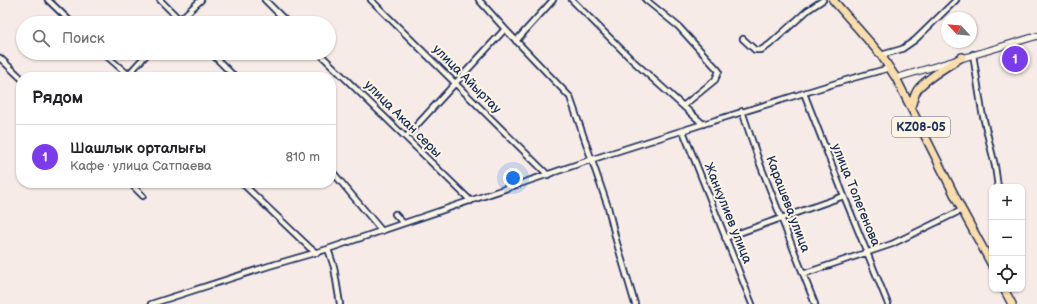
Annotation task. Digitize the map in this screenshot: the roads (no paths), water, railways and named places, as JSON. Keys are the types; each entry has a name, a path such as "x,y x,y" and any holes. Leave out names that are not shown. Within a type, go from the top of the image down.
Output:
{"main road":[{"name":"KZ08-05","path":"833,0 890,68 962,210 989,260"},
{"path":"911,107 919,87 962,57"},
{"path":"1006,292 1012,304"}],"street":[{"path":"48,0 65,16"},
{"path":"160,0 174,16"},
{"path":"185,16 202,0"},
{"path":"265,0 281,16"},
{"name":"улица Айыртау","path":"371,0 548,175"},
{"path":"479,0 505,30 570,96 593,159 635,304"},
{"path":"516,41 553,0"},
{"path":"572,0 632,60 703,124"},
{"path":"646,0 679,27 719,71 715,80 683,106"},
{"path":"743,39 755,50 761,50 769,45 808,10 823,0"},
{"path":"881,56 902,49 915,40 956,0"},
{"path":"406,137 505,30"},
{"path":"896,78 962,57 1037,36"},
{"path":"973,54 982,112 995,166 998,184"},
{"path":"0,58 16,73"},
{"path":"111,60 124,72"},
{"path":"131,72 142,60"},
{"path":"218,60 230,72"},
{"name":"улица Акан серы","path":"326,60 471,201"},
{"path":"151,304 269,266 317,253 593,159 742,111 890,68"},
{"name":"улица Толегенова","path":"804,93 888,304"},
{"name":"Карашева улица","path":"742,111 760,164 815,304"},
{"name":"Жанкулиев улица","path":"683,131 752,304"},
{"path":"336,176 382,231"},
{"path":"135,188 143,196"},
{"path":"247,188 317,253"},
{"path":"726,238 844,196"},
{"path":"803,274 892,244 962,210"},
{"path":"395,214 403,223"},
{"path":"328,249 334,267 340,304"}],"place":[{"name":"Шашлык орталығы","path":"1015,59"}]}
